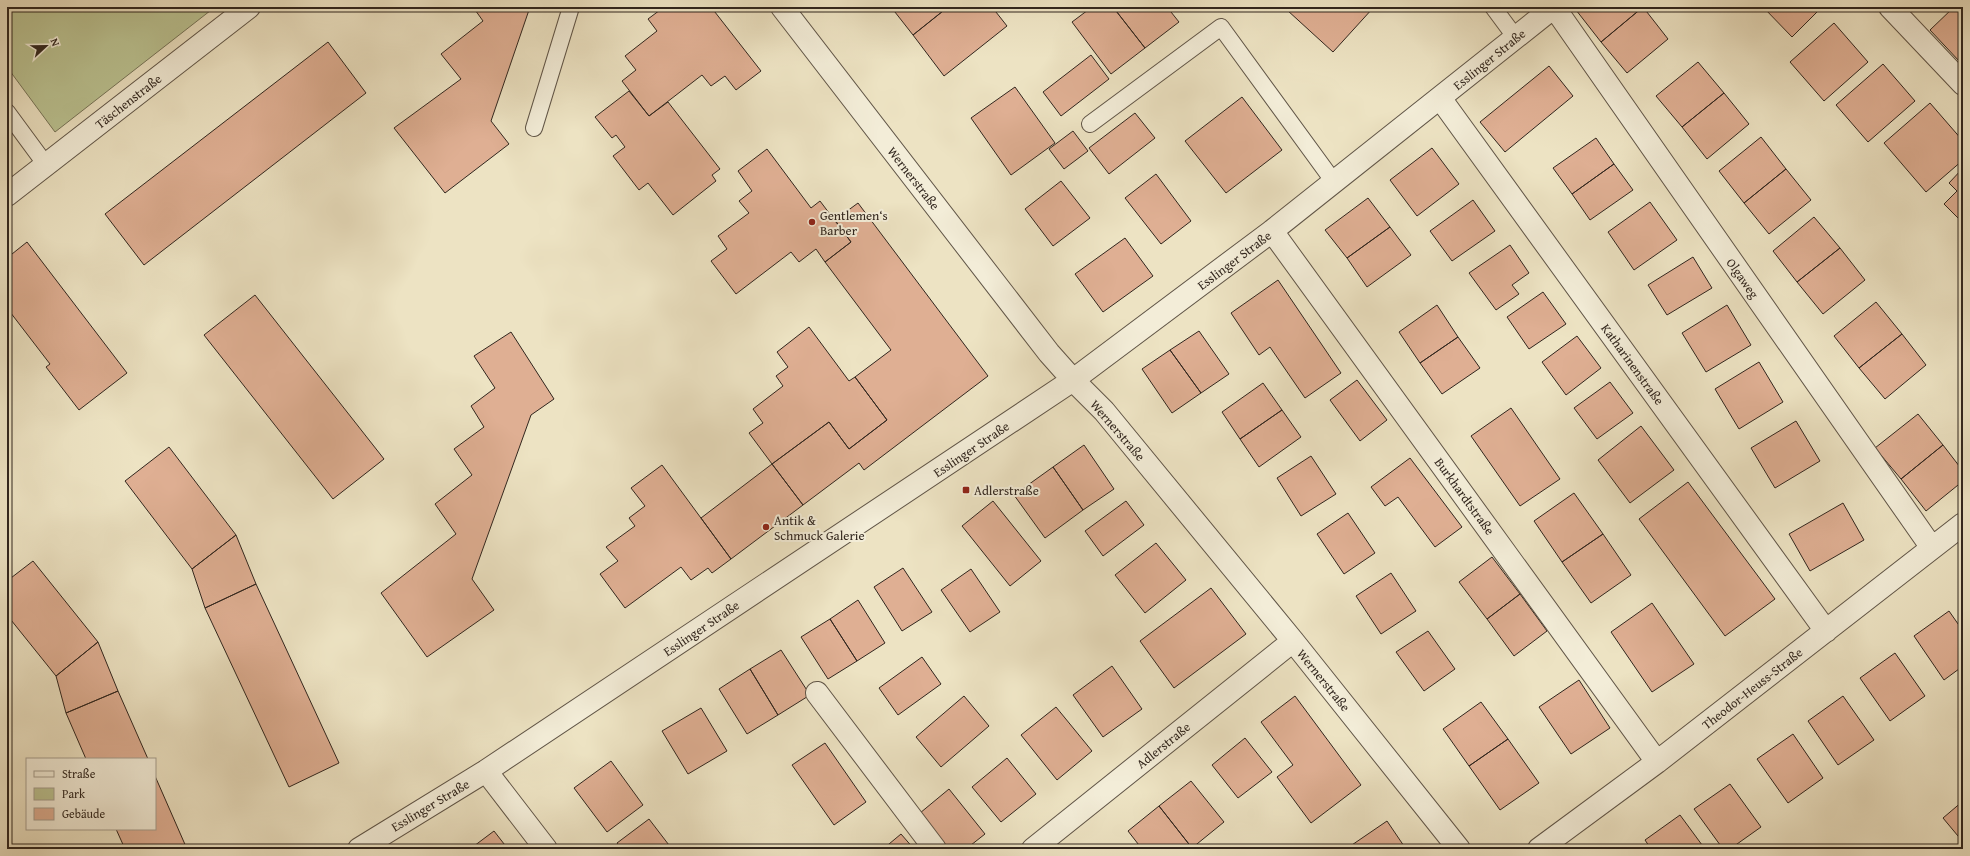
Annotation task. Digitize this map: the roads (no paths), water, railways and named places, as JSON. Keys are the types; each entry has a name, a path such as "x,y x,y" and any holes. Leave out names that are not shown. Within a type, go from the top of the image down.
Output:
{"street":[{"name":"Täschenstraße","path":"7,195 249,7"},
{"name":"Wernerstraße","path":"782,7 1049,353 1072,380 1104,411 1293,641 1459,849"},
{"name":"Esslinger Straße","path":"359,849 486,771 1072,380 1272,231 1554,7"},
{"name":"Olgaweg","path":"1554,7 1932,548"},
{"path":"1890,7 1963,84"},
{"name":"Katharinenstraße","path":"1440,98 1826,631"},
{"name":"Burkhardtstraße","path":"1272,231 1657,762"},
{"name":"Theodor-Heuss-Straße","path":"1539,849 1657,762 1963,524"},
{"name":"Adlerstraße","path":"1033,849 1293,641"},
{"path":"817,693 935,849"},
{"path":"486,771 546,849"}],"lane":[{"path":"534,128 571,7"},
{"path":"1493,7 1516,38"},
{"path":"1090,124 1221,27 1334,182"},
{"path":"7,112 46,165"}],"place":[{"name":"Gentlemen‘s Barber","path":"812,222"},
{"name":"Adlerstraße","path":"966,490"},
{"name":"Antik & Schmuck Galerie","path":"766,527"}]}
